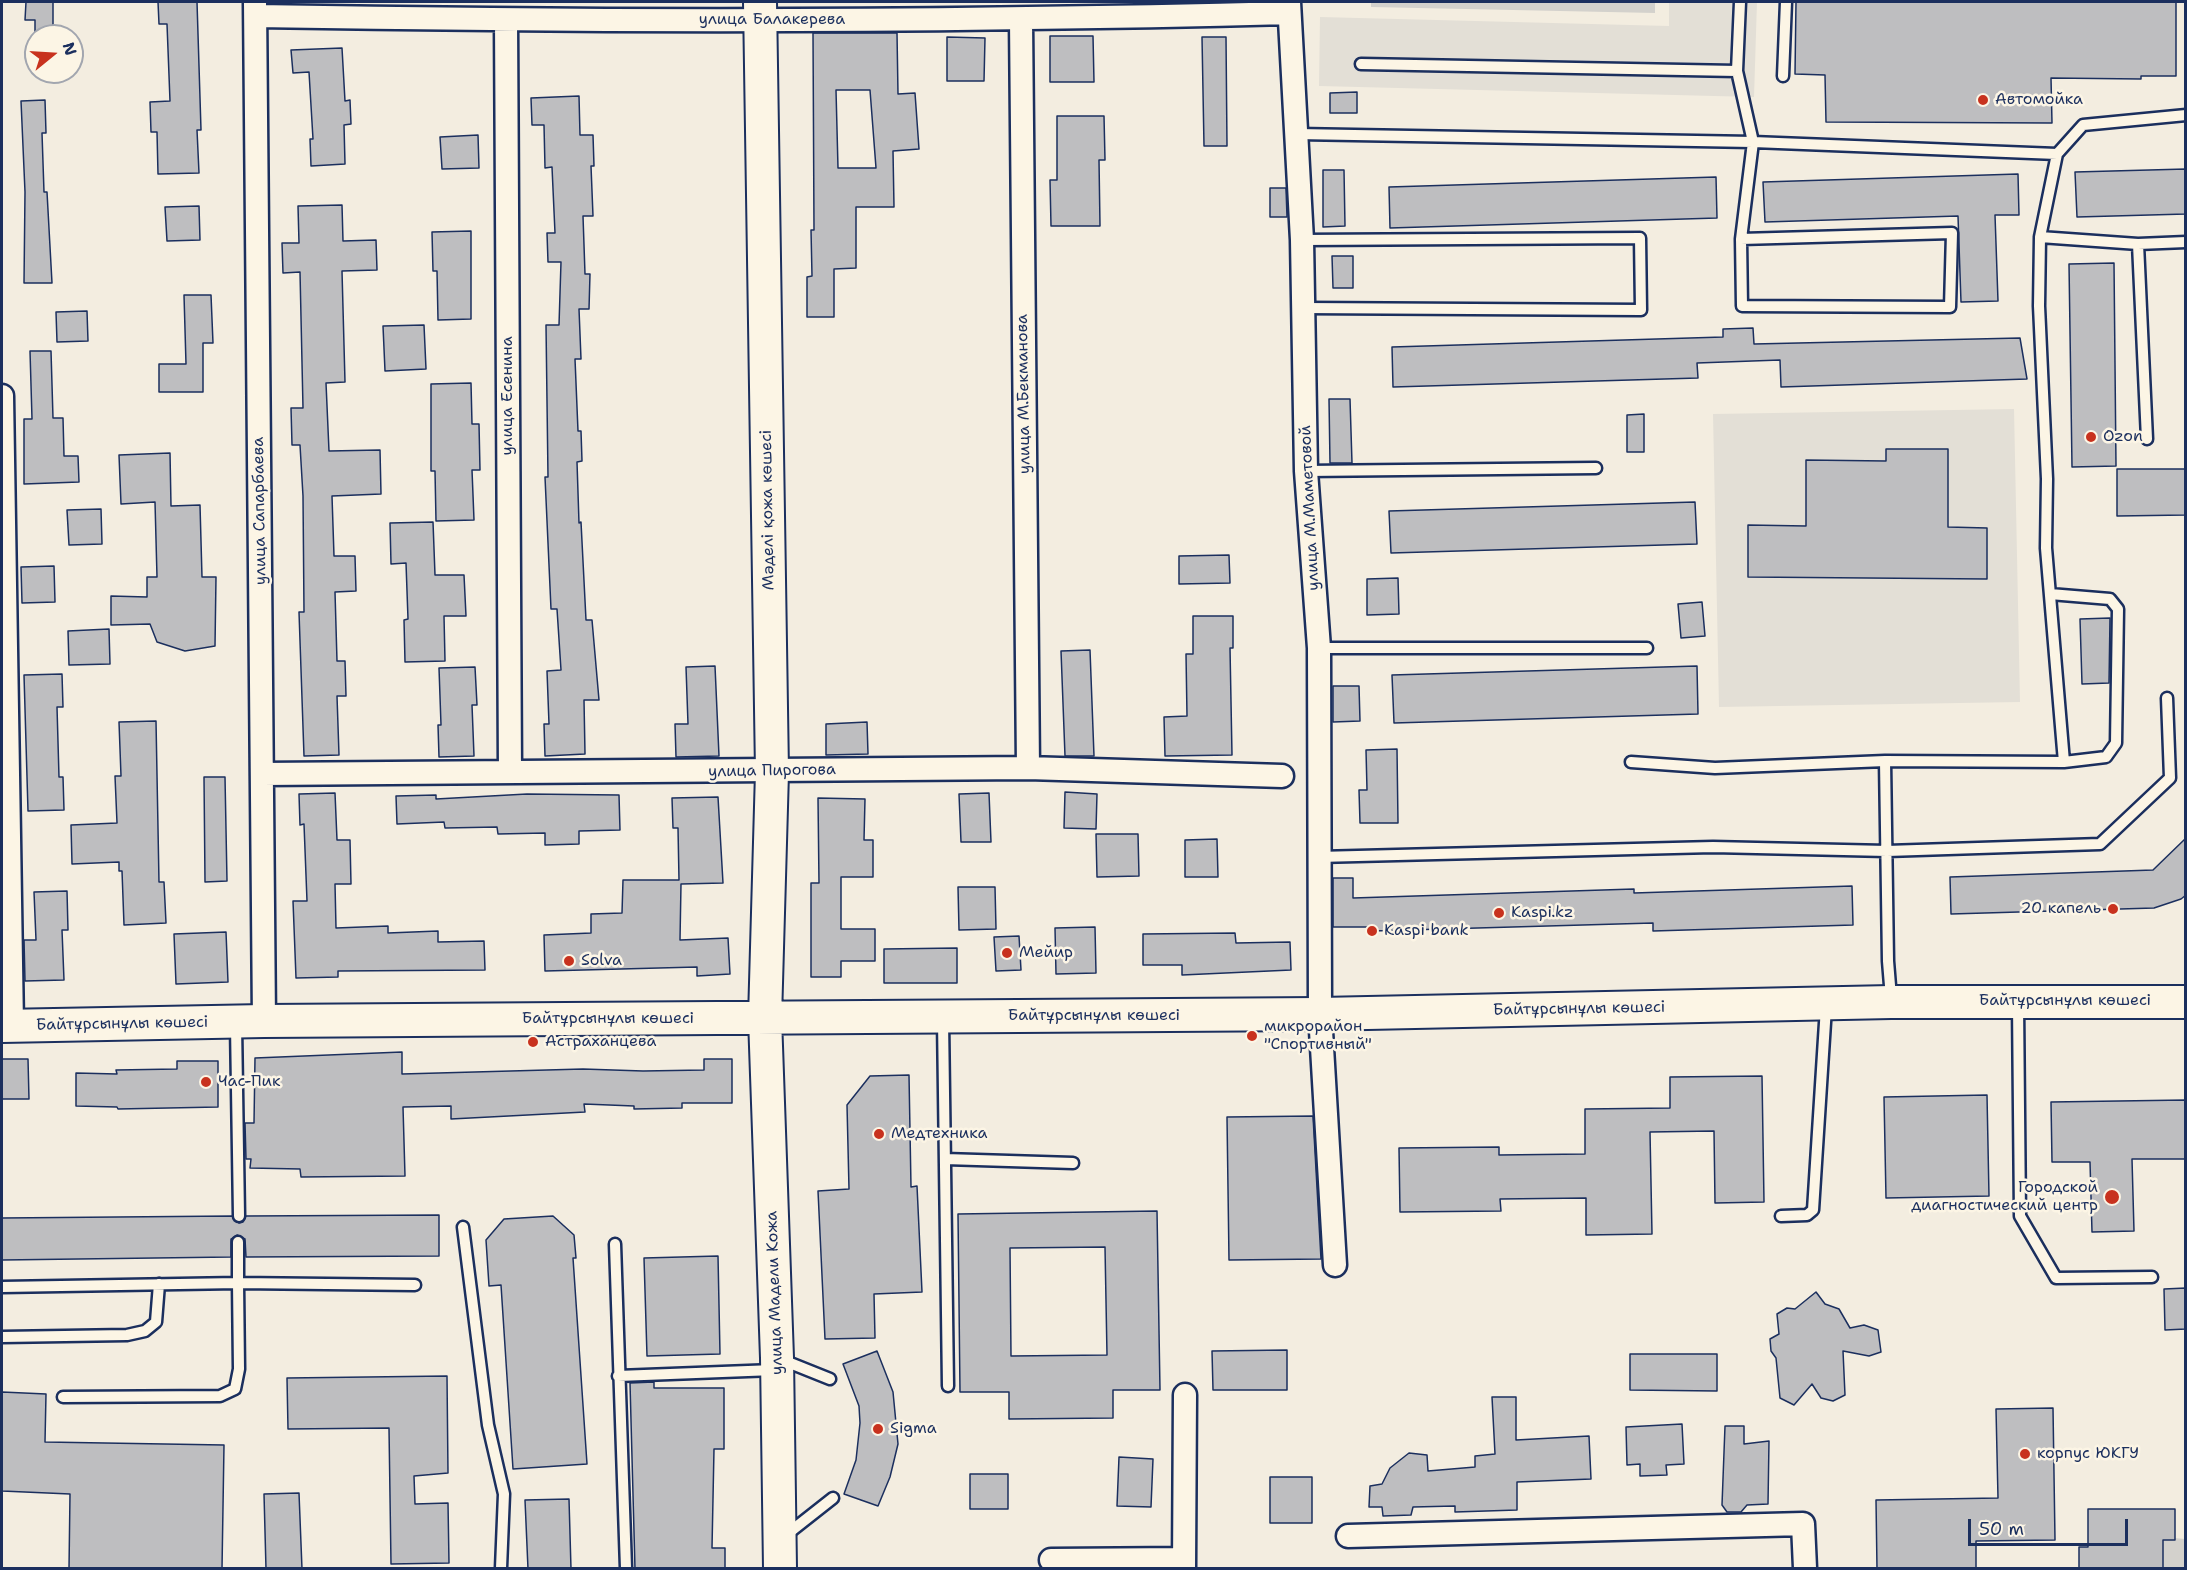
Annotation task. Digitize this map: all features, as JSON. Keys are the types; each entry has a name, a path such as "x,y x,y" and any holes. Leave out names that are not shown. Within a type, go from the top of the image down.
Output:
{"main road":[{"name":"Мәделі қожа көшесі","path":"760,10 772,772 765,1018"},
{"name":"Байтұрсынұлы көшесі","path":"7,1026 1320,1014 1891,1002 2186,1002"},
{"name":"улица Мадели Кожа","path":"765,1018 777,1364 781,1561"}],"street":[{"name":"улица Балакерева","path":"255,9 506,20 760,10 1021,20 1289,7"},
{"name":"улица М.Маметовой","path":"1289,7 1302,240 1306,471 1319,648 1320,1014 1335,1265"},
{"name":"улица Сапарбаева","path":"250,1022 262,774 255,9"},
{"name":"улица Есенина","path":"506,20 510,772"},
{"name":"улица М.Бекманова","path":"1021,20 1028,768"},
{"path":"2,396 7,1026"},
{"name":"улица Пирогова","path":"262,774 772,772 1028,768 1281,776"},
{"path":"1051,1560 1184,1564 1185,1395"},
{"path":"1348,1536 1803,1524 1805,1569"}],"lane":[{"path":"1740,2 1737,71 1753,142 1741,239 1742,306 1950,307 1952,233 1741,239"},
{"path":"1784,76 1786,2"},
{"path":"1361,64 1737,71"},
{"path":"2064,762 2046,548 2047,479 2039,306 2040,237 2057,154 2083,125 2186,115"},
{"path":"1297,134 1753,142 2057,154"},
{"path":"2040,237 2138,244 2186,242"},
{"path":"1302,240 1640,238 1641,310 1303,308"},
{"path":"2138,244 2147,439"},
{"path":"1306,471 1596,468"},
{"path":"1630,762 1715,768 1885,761 2064,762 2106,757 2116,743 2118,609 2110,599 2050,594"},
{"path":"1319,648 1647,648"},
{"path":"1318,857 1713,847 1887,850 2100,844 2170,778 2167,698"},
{"path":"1885,761 1888,960 1891,1002"},
{"path":"2018,1001 2020,1216 2056,1278 2152,1277"},
{"path":"1781,1216 1807,1215 1813,1210 1827,1004"},
{"path":"943,1017 948,1386"},
{"path":"238,1216 250,1022"},
{"path":"945,1159 1073,1163"},
{"path":"463,1227 488,1425 504,1494 501,1569"},
{"path":"63,1396 220,1396 235,1389 239,1369 238,1242"},
{"path":"615,1244 626,1569"},
{"path":"2,1287 238,1283 415,1285"},
{"path":"2,1337 127,1335 145,1331 156,1322 159,1284"},
{"path":"618,1376 777,1364 830,1379"},
{"path":"781,1561 811,1513 832,1498"}],"shaded area":[{"path":"1371,2 1655,2 1655,13 1371,7"},
{"path":"1669,2 1757,2 1754,97 1319,86 1320,17 1669,26"},
{"path":"2014,409 2020,702 1719,707 1713,414"},
{"path":"2139,1535 2185,1539 2185,1568 2137,1568"}],"building":[{"path":"26,2 53,2 53,24 35,24 35,20 25,20"},
{"path":"158,2 197,2 201,130 197,130 199,173 158,174 157,132 151,132 150,102 170,101 167,24 159,24"},
{"path":"1796,2 2176,2 2176,76 2141,76 2141,79 2051,78 2052,123 1826,122 1825,75 1795,74"},
{"path":"813,33 897,33 898,94 915,93 919,149 893,151 894,207 856,207 856,268 834,269 834,317 807,317 807,277 812,276 811,230 814,230","holes":["836,90 870,90 876,168 838,168"]},
{"path":"1050,36 1093,36 1094,82 1050,82"},
{"path":"947,37 985,38 984,81 947,81"},
{"path":"1202,37 1226,37 1227,146 1204,146"},
{"path":"342,48 345,101 350,100 351,124 344,125 345,164 311,166 310,139 313,139 309,72 293,73 291,50"},
{"path":"1357,92 1357,113 1330,113 1330,93"},
{"path":"579,96 580,135 593,135 594,166 591,166 593,216 583,216 585,274 590,274 589,309 579,309 581,359 575,359 578,431 581,431 582,461 577,462 579,523 581,522 586,620 592,620 599,700 584,700 585,754 545,756 544,724 549,724 547,671 561,670 557,609 551,609 545,477 548,477 546,325 559,325 561,262 548,262 547,233 555,233 552,167 545,168 544,125 532,125 531,98"},
{"path":"45,100 46,133 42,133 44,192 47,192 52,283 24,283 25,192 21,101"},
{"path":"1057,116 1104,116 1105,160 1099,160 1100,226 1051,226 1050,180 1057,180"},
{"path":"478,135 479,168 442,169 440,137"},
{"path":"2186,169 2186,214 2077,217 2075,172"},
{"path":"1323,170 1344,170 1345,226 1323,227"},
{"path":"2018,174 2019,215 1995,215 1998,301 1961,302 1958,216 1765,222 1763,182"},
{"path":"1716,177 1717,218 1390,228 1389,187"},
{"path":"1270,188 1286,188 1287,217 1270,217"},
{"path":"342,205 343,241 376,240 377,270 342,271 345,382 326,383 329,451 380,450 381,494 332,496 334,556 355,556 356,591 335,592 337,661 345,661 346,696 337,696 339,755 304,756 299,612 304,612 303,496 300,445 292,445 291,408 303,408 300,272 283,273 282,243 299,243 298,206"},
{"path":"199,206 200,240 167,241 165,207"},
{"path":"471,231 471,319 438,320 437,271 433,271 432,232"},
{"path":"1332,256 1353,256 1353,288 1333,288"},
{"path":"2114,263 2116,466 2072,467 2069,264"},
{"path":"184,295 211,295 213,343 203,343 203,392 159,392 159,364 186,364"},
{"path":"87,311 88,341 57,342 56,312"},
{"path":"424,325 426,369 385,371 383,326"},
{"path":"1753,328 1754,344 2020,338 2027,379 1781,387 1780,360 1697,363 1698,378 1393,387 1392,347 1723,337 1723,329"},
{"path":"30,351 51,351 53,418 63,418 64,456 78,456 79,482 24,484 24,419 32,419"},
{"path":"471,383 472,424 479,424 480,470 472,470 474,520 436,521 435,471 431,471 431,384"},
{"path":"1329,399 1350,399 1352,463 1330,463"},
{"path":"1644,414 1644,452 1627,452 1627,415"},
{"path":"1886,449 1948,449 1948,527 1987,528 1987,579 1748,577 1748,525 1806,526 1806,460 1886,461"},
{"path":"170,453 171,506 200,505 202,577 216,577 215,646 185,651 157,642 150,624 111,625 111,596 147,597 147,577 157,577 155,502 121,504 119,455"},
{"path":"2117,469 2186,469 2186,515 2117,516"},
{"path":"1695,502 1697,544 1391,553 1389,511"},
{"path":"101,509 102,544 69,545 67,510"},
{"path":"433,522 435,575 464,575 466,616 444,616 445,661 405,662 404,620 408,619 406,563 391,564 390,523"},
{"path":"1229,555 1230,583 1179,584 1179,556"},
{"path":"54,566 55,602 22,603 21,567"},
{"path":"1398,578 1399,614 1367,615 1367,579"},
{"path":"1702,602 1705,636 1681,638 1678,604"},
{"path":"1193,616 1233,616 1233,648 1230,648 1232,755 1165,756 1164,717 1187,716 1186,654 1193,654"},
{"path":"2110,618 2109,683 2082,684 2080,619"},
{"path":"109,629 110,664 69,665 68,631"},
{"path":"1090,650 1094,756 1065,756 1061,651"},
{"path":"715,666 719,756 676,757 675,724 688,724 686,667"},
{"path":"1697,666 1698,714 1394,723 1392,675"},
{"path":"475,667 477,705 472,705 474,756 439,757 438,725 441,725 439,668"},
{"path":"62,674 63,707 57,707 59,777 63,777 64,810 28,811 24,675"},
{"path":"1333,686 1359,686 1360,721 1333,722"},
{"path":"156,721 159,882 164,882 166,923 124,925 122,871 119,871 119,862 72,864 71,825 117,823 115,776 121,776 119,722"},
{"path":"867,722 868,754 826,755 826,724"},
{"path":"1397,749 1398,823 1360,823 1359,790 1367,790 1366,750"},
{"path":"204,777 225,777 227,881 205,882"},
{"path":"1065,792 1097,794 1096,829 1064,828"},
{"path":"335,793 337,840 350,840 351,884 335,884 336,928 388,926 388,933 438,931 438,942 484,941 485,970 338,971 338,977 296,978 293,901 307,901 304,824 300,825 299,794"},
{"path":"989,793 991,842 961,842 959,794"},
{"path":"527,794 619,795 620,830 579,831 579,844 545,845 545,833 498,834 497,827 445,828 444,822 397,824 396,796 436,795 436,799"},
{"path":"718,797 723,883 681,884 680,940 728,938 730,974 697,976 697,967 545,971 544,935 591,933 591,914 622,913 623,880 679,880 678,828 673,828 672,798"},
{"path":"818,798 865,799 864,840 873,840 873,877 841,877 841,929 875,929 875,961 841,961 841,977 811,977 811,883 819,883"},
{"path":"1096,834 1138,834 1139,876 1097,877"},
{"path":"2186,838 2186,895 2181,899 2154,908 1951,914 1950,877 2153,870"},
{"path":"1217,839 1218,877 1185,877 1185,840"},
{"path":"1333,878 1353,878 1353,898 1634,889 1634,893 1852,886 1853,925 1653,931 1653,923 1372,931 1372,927 1333,927"},
{"path":"958,887 995,887 996,929 959,930"},
{"path":"67,891 68,930 62,930 64,980 25,981 24,940 36,940 34,892"},
{"path":"1095,927 1096,973 1056,974 1055,928"},
{"path":"226,932 228,982 176,984 174,934"},
{"path":"1235,933 1236,943 1290,942 1291,970 1182,975 1182,965 1143,965 1143,934"},
{"name":"Мейир","path":"1019,936 1021,970 996,971 994,937"},
{"path":"957,948 957,983 884,983 884,949"},
{"path":"402,1052 402,1074 583,1069 704,1070 704,1059 732,1059 732,1103 682,1103 682,1108 634,1109 634,1106 584,1104 585,1112 451,1119 451,1106 403,1107 405,1176 301,1177 300,1169 250,1168 251,1159 246,1159 245,1123 254,1123 255,1058"},
{"path":"2,1059 28,1059 29,1099 2,1099"},
{"path":"177,1061 218,1061 218,1107 118,1109 117,1107 76,1106 76,1073 117,1074 116,1070 177,1069"},
{"path":"909,1075 911,1187 917,1186 922,1292 874,1294 875,1338 825,1339 818,1191 849,1189 847,1105 870,1076"},
{"path":"1762,1076 1764,1202 1715,1203 1714,1131 1650,1132 1652,1234 1586,1235 1586,1198 1500,1199 1501,1211 1400,1212 1399,1148 1499,1147 1499,1155 1585,1154 1585,1109 1670,1108 1670,1077"},
{"path":"1987,1095 1989,1196 1886,1198 1884,1097"},
{"name":"Городской диагностический центр","path":"2186,1100 2186,1159 2132,1159 2134,1231 2092,1232 2090,1162 2052,1162 2051,1102"},
{"path":"1313,1116 1321,1259 1229,1260 1227,1117"},
{"path":"1157,1211 1160,1390 1113,1390 1113,1418 1009,1419 1009,1392 960,1392 958,1214","holes":["1105,1247 1107,1355 1011,1356 1010,1248"]},
{"path":"439,1215 439,1256 246,1257 245,1239 237,1235 231,1239 231,1257 2,1260 2,1218 232,1216 239,1223 243,1222 246,1216"},
{"path":"553,1216 574,1235 576,1258 573,1258 587,1464 513,1469 501,1285 489,1286 486,1240 504,1219"},
{"path":"718,1256 720,1354 647,1356 644,1258"},
{"path":"2186,1288 2186,1329 2165,1330 2164,1289"},
{"path":"1816,1292 1825,1304 1839,1309 1850,1328 1864,1325 1878,1330 1881,1352 1869,1356 1843,1351 1845,1395 1833,1401 1821,1398 1812,1384 1794,1405 1780,1398 1776,1358 1771,1351 1770,1339 1779,1334 1777,1314 1787,1308 1795,1309"},
{"path":"1287,1350 1287,1390 1213,1390 1212,1351"},
{"name":"Sigma","path":"877,1351 893,1392 898,1444 890,1477 878,1506 844,1494 856,1460 860,1423 859,1406 843,1364"},
{"path":"1630,1354 1717,1354 1717,1391 1630,1390"},
{"path":"447,1376 448,1473 414,1476 415,1504 448,1503 449,1563 391,1564 389,1428 288,1429 287,1378"},
{"path":"654,1382 654,1388 724,1388 724,1449 714,1449 712,1548 725,1548 725,1569 635,1569 630,1383"},
{"path":"2,1392 46,1394 45,1442 224,1445 222,1569 69,1569 70,1494 2,1491"},
{"path":"1492,1397 1516,1397 1516,1440 1589,1436 1591,1479 1517,1482 1517,1510 1455,1512 1455,1506 1413,1507 1411,1515 1383,1516 1382,1507 1369,1507 1370,1486 1382,1484 1390,1468 1409,1453 1427,1455 1428,1471 1475,1467 1475,1456 1495,1454"},
{"name":"корпус ЮКГУ","path":"2053,1408 2055,1540 1976,1541 1976,1569 1877,1569 1876,1500 1998,1498 1996,1409"},
{"path":"1682,1424 1684,1464 1666,1465 1667,1475 1640,1476 1640,1464 1627,1465 1626,1427"},
{"path":"1725,1426 1744,1426 1744,1444 1769,1441 1768,1504 1747,1505 1741,1512 1727,1512 1722,1505"},
{"path":"1119,1457 1153,1459 1151,1507 1117,1506"},
{"path":"970,1474 1008,1474 1008,1509 970,1509"},
{"path":"1270,1477 1312,1477 1312,1523 1270,1523"},
{"path":"299,1493 302,1569 266,1569 264,1494"},
{"path":"569,1499 571,1569 528,1569 525,1500"},
{"path":"2088,1509 2175,1509 2175,1540 2163,1540 2163,1569 2079,1569 2079,1547 2088,1547"}],"place":[{"name":"Автомойка","path":"1983,100"},
{"name":"Ozon","path":"2091,437"},
{"name":"20 капель","path":"2113,909"},
{"name":"Kaspi.kz","path":"1499,913"},
{"name":"Kaspi bank","path":"1372,931"},
{"name":"Мейир","path":"1007,953"},
{"name":"Solva","path":"569,961"},
{"name":"микрорайон \"Спортивный\"","path":"1252,1036"},
{"name":"Астраханцева","path":"533,1042"},
{"name":"Час-Пик","path":"206,1082"},
{"name":"Медтехника","path":"879,1134"},
{"name":"Городской диагностический центр","path":"2112,1197"},
{"name":"Sigma","path":"878,1429"},
{"name":"корпус ЮКГУ","path":"2025,1454"}]}
